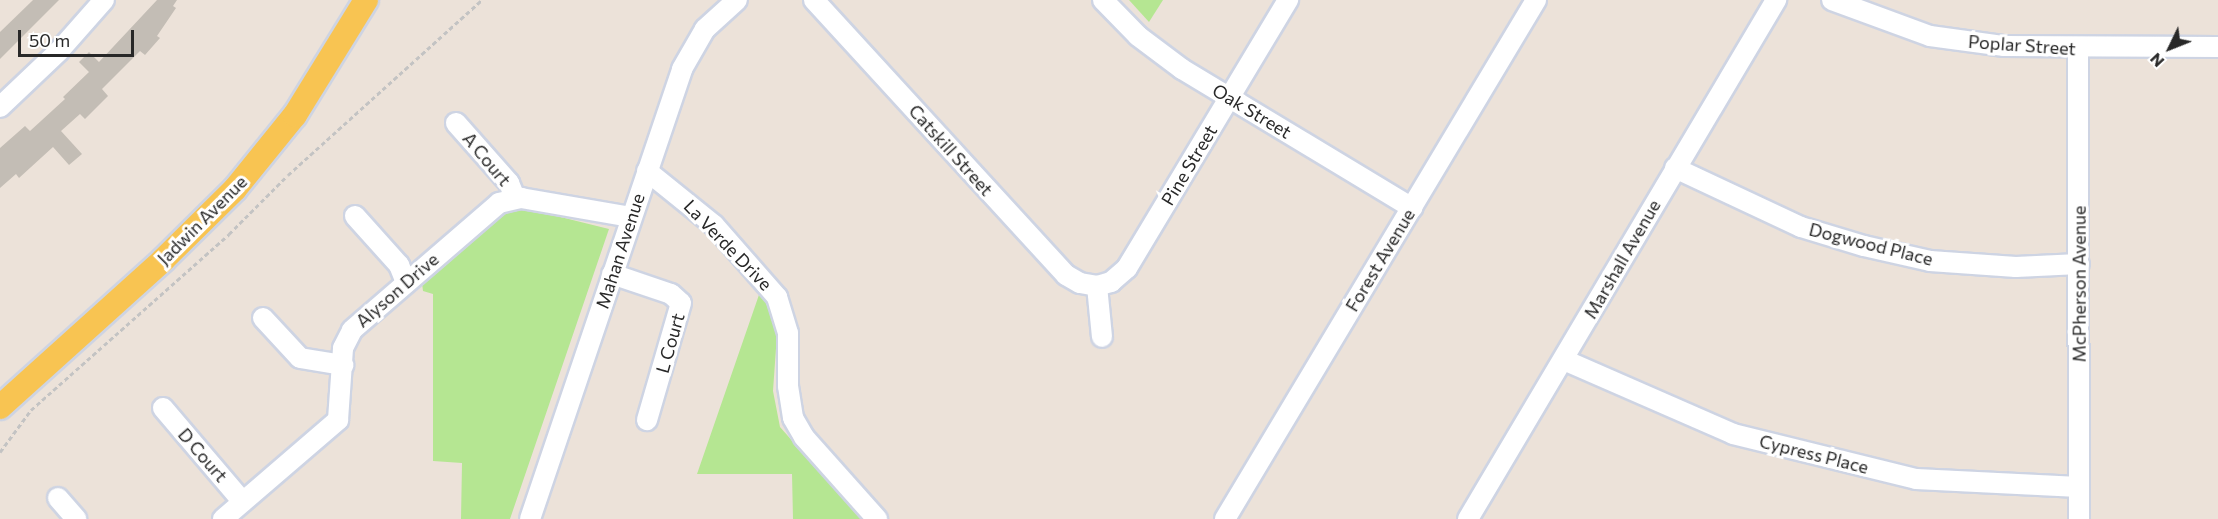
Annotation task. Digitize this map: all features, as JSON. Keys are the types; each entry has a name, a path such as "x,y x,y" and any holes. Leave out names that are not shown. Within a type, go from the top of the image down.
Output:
{"main road":[{"name":"Jadwin Avenue","path":"0,407 163,260 235,189 295,115 366,0"}],"street":[{"path":"0,106 59,51 104,0"},
{"name":"Mahan Avenue","path":"537,517 612,274 694,44 737,0"},
{"name":"Catskill Street","path":"814,0 1066,275 1080,283 1097,286"},
{"name":"Oak Street","path":"1102,0 1155,51 1412,208"},
{"name":"Pine Street","path":"1097,286 1111,282 1127,268 1288,0"},
{"name":"Forest Avenue","path":"1225,519 1536,0"},
{"name":"Marshall Avenue","path":"1468,519 1776,0"},
{"name":"Poplar Street","path":"1832,0 1930,36 2004,46 2078,49 2218,47"},
{"name":"McPherson Avenue","path":"2078,49 2079,519"},
{"name":"A Court","path":"456,123 509,183 515,198"},
{"name":"Dogwood Place","path":"1675,168 1801,227 1864,246 1930,261 2016,267 2079,264"},
{"name":"La Verde Drive","path":"647,171 697,208 771,287 788,333 788,386 793,418 810,444 877,519"},
{"path":"515,198 631,217"},
{"name":"Alyson Drive","path":"223,519 338,420 343,365 349,334 490,210 515,198"},
{"path":"355,216 399,265 406,282"},
{"name":"L Court","path":"612,274 671,294 681,303 647,420"},
{"path":"1097,286 1102,337"},
{"path":"263,318 300,358 343,365"},
{"name":"Cypress Place","path":"1564,360 1733,435 1916,479 2079,487"},
{"name":"D Court","path":"163,408 243,502"},
{"path":"58,498 76,519"}],"path":[{"path":"0,452 31,410 229,234 297,167 482,0"}],"green space":[{"path":"1129,0 1163,0 1149,22"},
{"path":"512,205 609,229 510,519 461,519 462,463 433,461 433,294 423,291 422,283"},
{"path":"761,289 777,334 773,391 780,427 861,519 793,519 792,474 697,474"}],"building":[{"path":"33,0 59,0 0,59 0,32"},
{"path":"157,0 177,0 173,6 176,8 157,36 160,38 145,55 140,51 102,89 108,96 85,119 80,114 61,131 82,154 69,165 53,147 19,178 16,174 0,188 0,148 25,126 30,131 65,99 63,97 89,72 79,62 89,52 99,62"}]}
